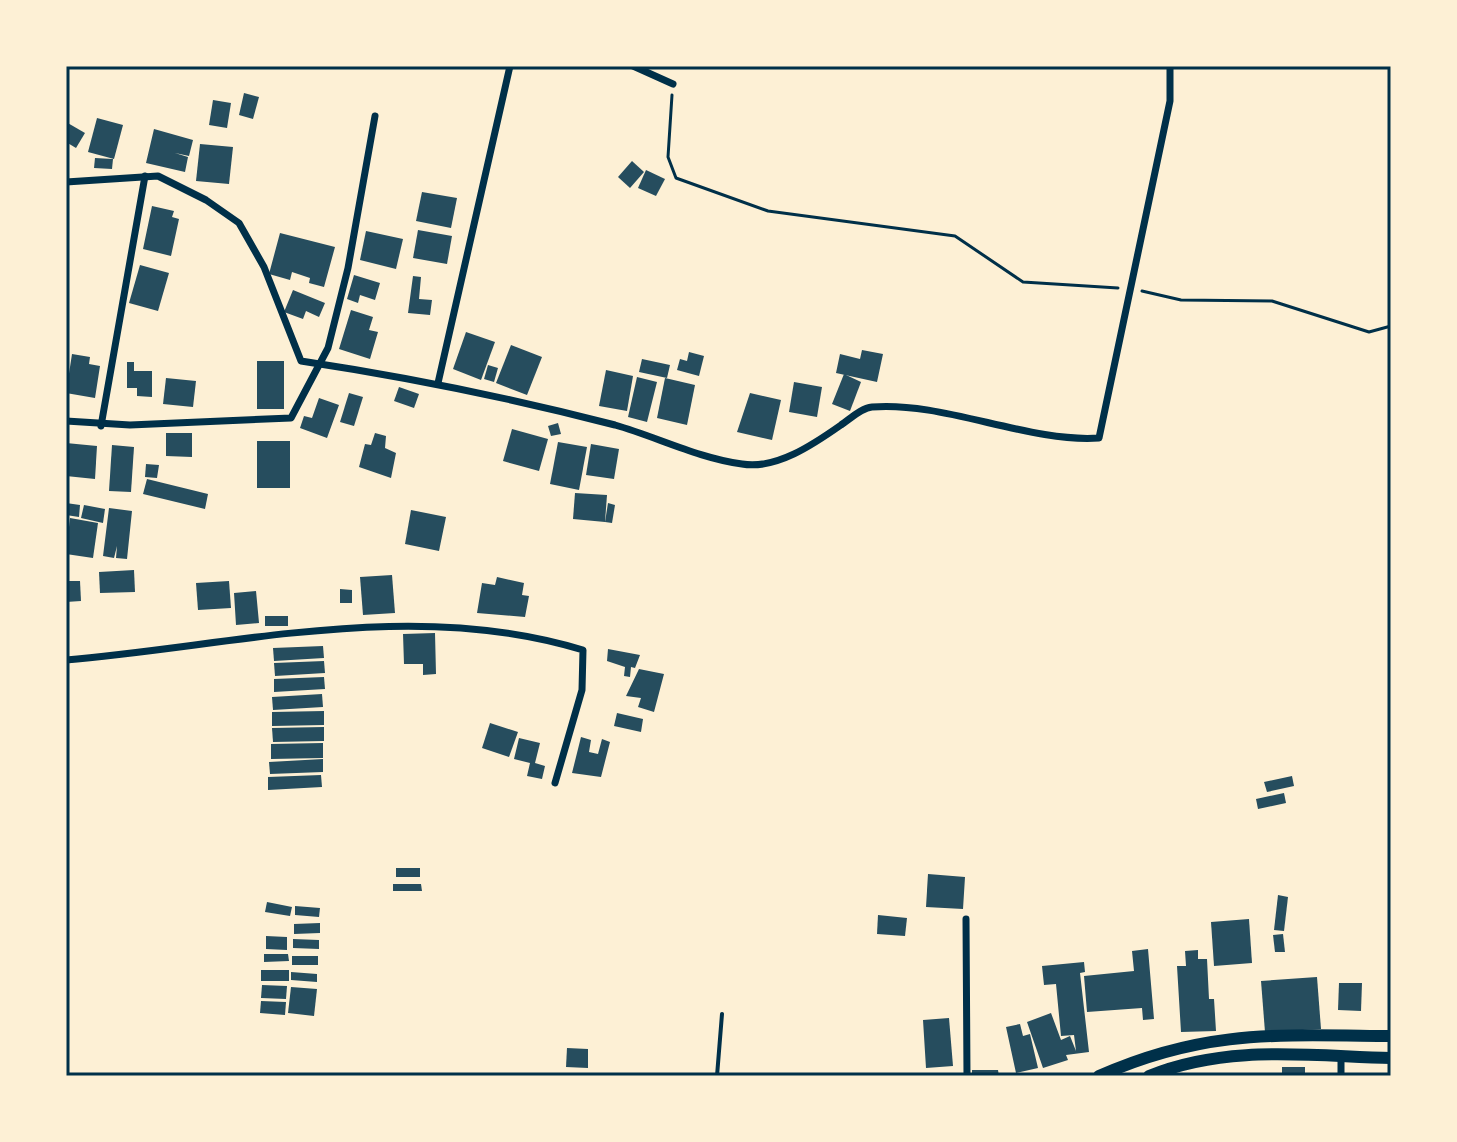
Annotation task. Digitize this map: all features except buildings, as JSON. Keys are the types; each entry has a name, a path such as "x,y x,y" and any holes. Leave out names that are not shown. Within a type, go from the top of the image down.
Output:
{"highway":[{"path":"1099,1076 1183,1044 1232,1036 1391,1036"},
{"path":"1149,1076 1174,1065 1227,1054 1391,1058"}],"street":[{"path":"438,383 510,66"},
{"path":"633,66 673,84"},
{"path":"66,182 158,176 239,223 264,267 301,361 438,383 617,426 710,457 745,465 764,463 807,448 867,407 965,418 1079,439 1099,438 1170,101 1170,66"},
{"path":"66,421 101,426 291,418 321,364 348,268 375,116"},
{"path":"101,426 145,176"},
{"path":"66,660 326,629 439,624 512,632 558,642 583,650 582,690 555,783"},
{"path":"966,919 967,1076"},
{"path":"1341,1056 1341,1076"}],"lane":[{"path":"717,1076 722,1014"}],"path":[{"path":"673,84 668,157 676,178 768,211 955,236 1023,282 1131,289 1181,300 1272,301 1369,332 1391,326"}]}
